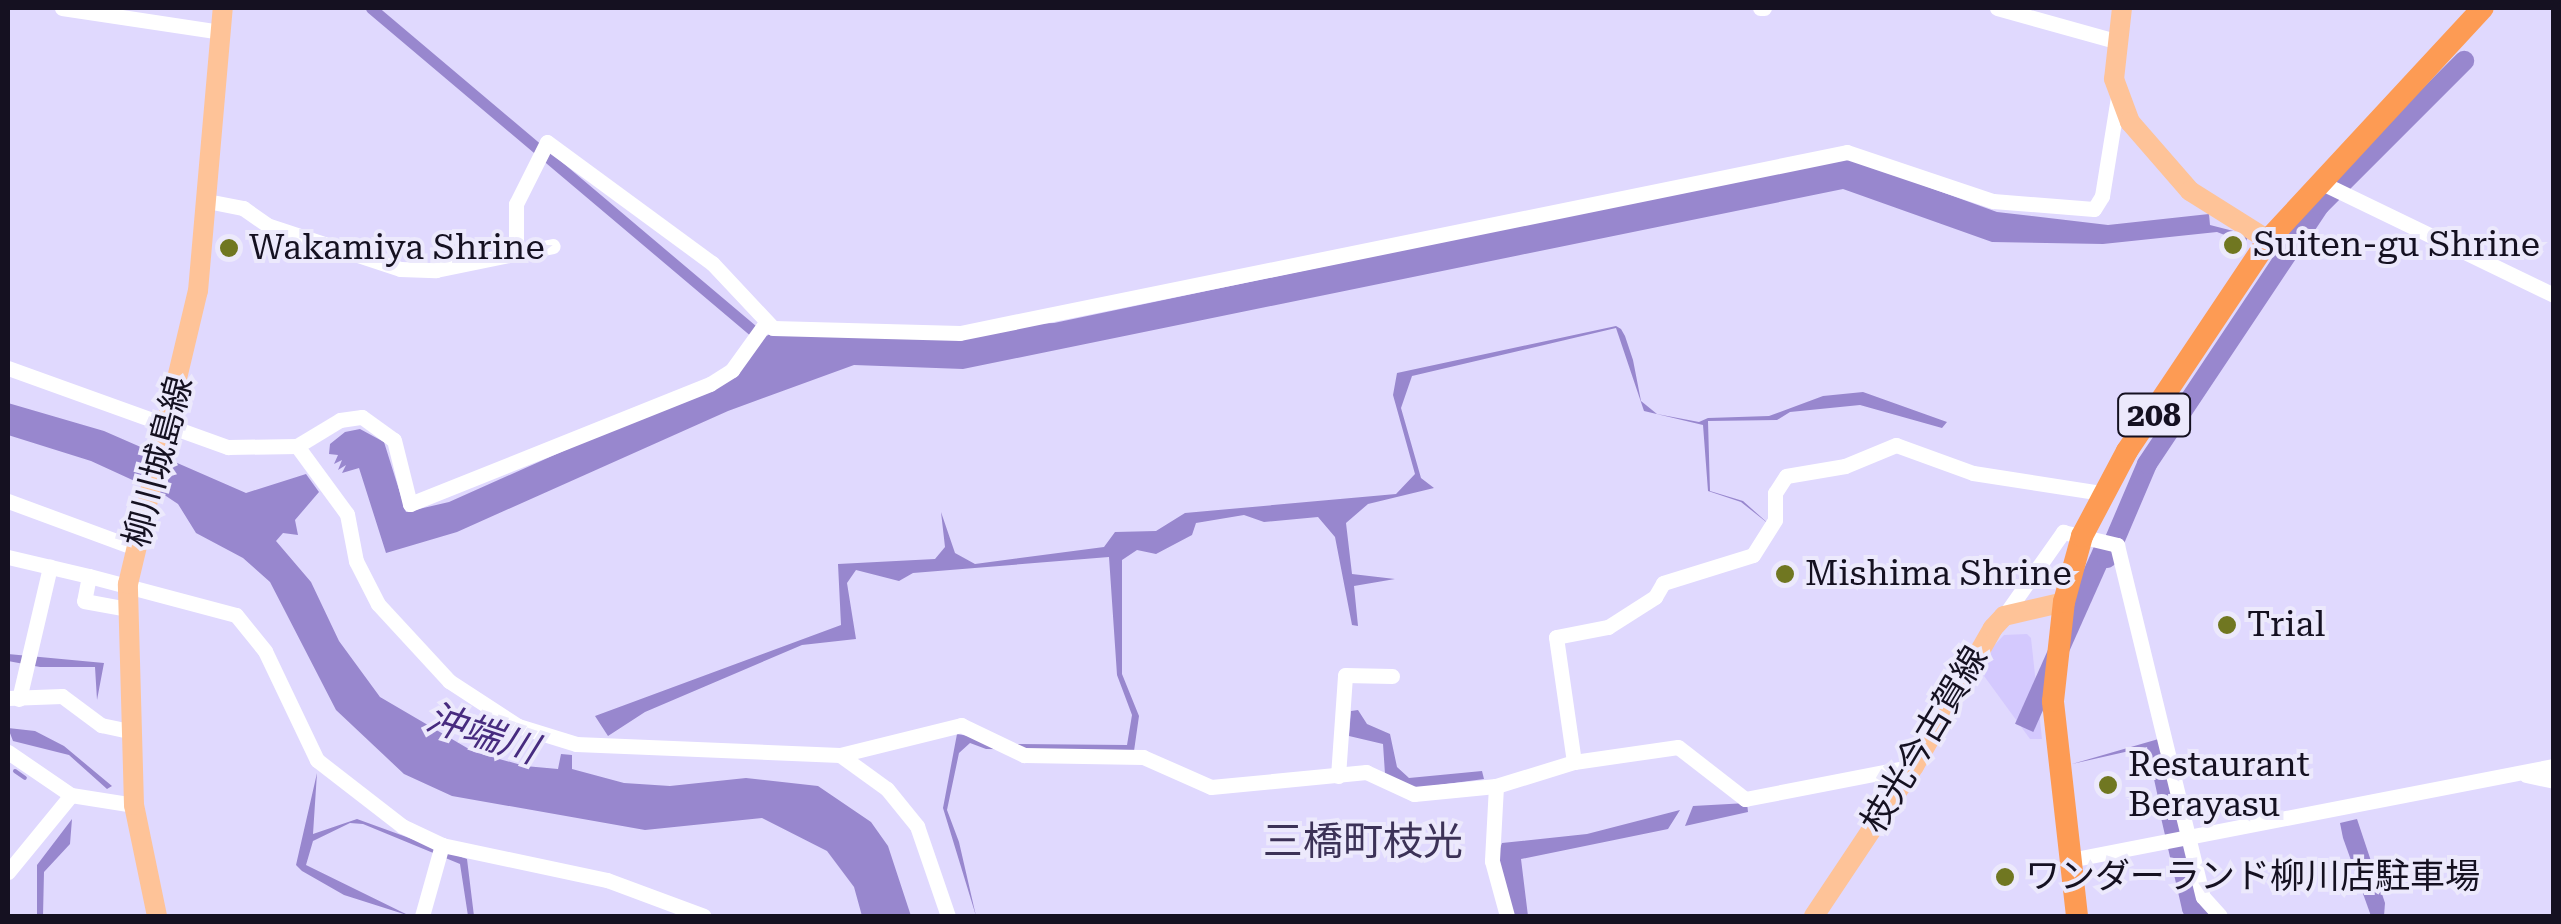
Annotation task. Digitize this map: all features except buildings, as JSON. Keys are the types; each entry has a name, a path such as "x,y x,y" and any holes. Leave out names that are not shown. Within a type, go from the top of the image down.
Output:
{"highway":[{"name":"208","path":"2076,916 2053,701 2064,602 2102,493 2268,240 2483,8"}],"main road":[{"name":"柳川城島線","path":"157,916 134,805 128,584 170,424 198,291 223,8"},
{"path":"2122,8 2114,41 2118,97 2150,150 2190,191 2268,240"},
{"name":"枝光今古賀線","path":"1814,916 1914,766 1970,662 2004,616 2064,602"}],"street":[{"path":"62,8 220,32"},
{"path":"1997,8 2114,41"},
{"path":"759,331 960,333 1847,152 1993,200 2094,209 2102,196 2118,97"},
{"path":"516,254 516,204 548,142 671,239 712,263 759,331"},
{"path":"2322,184 2554,295"},
{"path":"206,201 400,269 436,270 553,246"},
{"path":"8,368 228,447 297,446 340,420 379,424 394,440 410,504 710,384 732,370 759,331"},
{"path":"1574,762 1556,638 1608,627 1655,597 1662,582 1700,576 1753,556 1775,520 1775,493 1786,476 1845,466 1896,444 1973,473 2102,493"},
{"path":"297,446 334,489 347,514 356,561 398,630 449,681 518,726 576,744 634,752 840,755 961,724 1024,755 1143,756 1212,787 1366,772 1414,794 1496,786 1574,762 1678,747 1745,799 1914,766"},
{"path":"8,501 136,544"},
{"path":"2004,616 2063,532 2117,545 2203,896 2220,916"},
{"path":"8,556 236,614 265,651 304,742 323,767 369,806 442,845 607,880 704,916"},
{"path":"50,568 27,661 13,698 62,696 100,725 133,732"},
{"path":"89,576 84,601 128,609"},
{"path":"1338,776 1346,675 1392,676"},
{"path":"8,752 70,795 134,805"},
{"path":"840,755 886,789 917,826 948,916"},
{"path":"2070,860 2554,766"},
{"path":"2517,773 2554,780"},
{"path":"1496,786 1492,861 1507,916"},
{"path":"8,872 70,795"},
{"path":"422,916 442,845"}],"shaded area":[{"path":"1845,157 1997,212 2108,225 2209,214 2210,225 2249,235 2245,243 2217,232 2103,244 1992,242 1843,189 963,369 854,365 728,411 457,532 386,553 359,468 342,473 346,465 338,470 342,460 334,464 338,455 329,454 330,444 345,432 360,429 384,442 406,512 449,502 731,376 768,335 1054,323"},
{"path":"1616,326 1625,336 1633,360 1641,401 1657,414 1699,422 1708,418 1769,416 1823,396 1863,392 1947,422 1942,428 1860,405 1790,412 1777,420 1708,421 1710,491 1743,501 1770,525 1741,502 1708,491 1703,425 1644,411 1616,328 1412,376 1401,408 1421,478 1434,488 1368,504 1346,523 1352,574 1395,579 1354,586 1358,626 1352,625 1335,537 1318,517 1264,522 1244,515 1196,523 1192,535 1156,554 1137,550 1122,560 1122,674 1139,716 1134,751 986,749 970,743 959,753 947,810 959,842 976,916 943,808 957,734 1017,744 1127,745 1132,715 1117,675 1109,557 913,573 899,581 856,570 847,583 856,639 802,645 645,712 608,736 595,716 841,625 838,564 935,559 945,547 941,512 955,553 975,564 1104,547 1115,532 1156,531 1185,513 1396,494 1415,474 1393,395 1397,373"},
{"name":"沖端川","path":"8,403 104,431 246,493 306,474 319,492 295,520 298,535 283,533 276,541 311,582 339,641 380,697 474,752 525,766 558,769 561,754 572,755 572,769 624,783 670,786 746,778 818,786 871,822 888,846 911,916 862,916 854,887 827,851 762,818 645,830 452,796 404,774 336,710 270,582 243,558 196,533 178,504 163,494 91,461 8,435"},
{"path":"2096,542 2114,550 2033,732 2015,724"},
{"path":"2027,634 2031,638 2042,739 2030,739 1976,665 2004,635"},
{"path":"8,654 104,663 97,700 95,667 40,667 8,661"},
{"path":"1358,710 1367,724 1390,734 1397,767 1409,778 1482,771 1484,779 1416,788 1385,774 1383,744 1349,736 1351,711"},
{"path":"8,728 35,731 64,746 112,786 107,789 69,755 13,741"},
{"path":"2162,738 2181,821 2164,825 2147,747 2072,764"},
{"path":"317,773 313,834 357,819 467,859 474,916 468,916 460,864 363,824 350,823 313,841 306,865 410,916 344,895 302,871 296,865"},
{"path":"1747,803 1748,812 1685,826 1693,806"},
{"path":"1680,810 1668,829 1521,859 1528,916 1512,916 1496,859 1502,843 1587,834"},
{"path":"72,819 70,844 44,872 43,916 37,916 37,865"},
{"path":"2357,819 2385,903 2384,916 2371,916 2343,838 2340,823"}],"waterway":[{"path":"371,8 763,339"},
{"path":"2107,558 2147,464 2320,205 2464,61"},
{"path":"2276,251 2286,254"},
{"path":"15,771 25,778"},
{"path":"2167,799 2192,908 2200,916"}],"place":[{"name":"Suiten-gu Shrine","path":"2233,245"},
{"name":"Wakamiya Shrine","path":"229,248"},
{"name":"Mishima Shrine","path":"1785,574"},
{"name":"Trial","path":"2227,625"},
{"name":"Restaurant Berayasu","path":"2108,785"},
{"name":"ワンダーランド柳川店駐車場","path":"2005,877"}],"district":[{"name":"三橋町枝光","path":"1363,842"}]}
